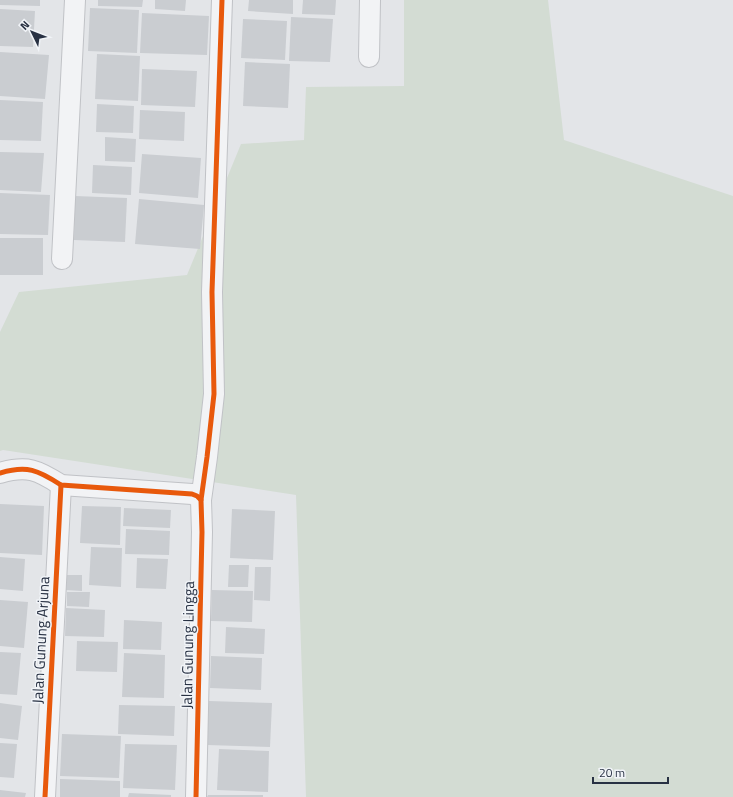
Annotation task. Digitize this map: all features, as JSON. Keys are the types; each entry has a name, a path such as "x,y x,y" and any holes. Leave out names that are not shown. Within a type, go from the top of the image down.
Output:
{"street":[{"path":"62,259 75,0"},
{"name":"Jalan Gunung Lingga","path":"196,797 202,532 199,498 208,457 214,394 212,292 222,0"},
{"path":"369,57 370,0"},
{"path":"0,473 14,469 33,470 46,475 61,485 182,493 199,498"},
{"name":"Jalan Gunung Arjuna","path":"45,797 61,485"}],"shaded area":[{"path":"404,0 548,0 564,140 733,196 733,797 306,797 296,495 3,450 0,451 0,332 19,292 187,275 241,144 304,140 306,87 404,86"}],"building":[{"path":"0,0 40,0 40,6 0,5"},
{"path":"98,0 143,0 142,7 98,6"},
{"path":"155,0 186,0 185,11 155,9"},
{"path":"249,0 293,0 293,14 248,11"},
{"path":"303,0 336,0 335,15 302,14"},
{"path":"90,8 139,10 137,53 88,51"},
{"path":"0,9 35,11 33,47 0,46"},
{"path":"142,13 209,16 207,55 140,53"},
{"path":"291,17 333,19 330,62 289,61"},
{"path":"243,19 287,21 285,60 241,58"},
{"path":"0,52 49,55 45,99 0,96"},
{"path":"97,54 140,56 138,101 95,99"},
{"path":"245,62 290,64 288,108 243,106"},
{"path":"142,69 197,71 195,107 141,105"},
{"path":"0,100 43,102 41,141 0,140"},
{"path":"97,104 134,106 133,133 96,132"},
{"path":"140,110 185,112 184,141 139,139"},
{"path":"105,137 136,139 135,162 105,161"},
{"path":"0,152 44,153 41,192 0,190"},
{"path":"142,154 201,158 198,198 139,193"},
{"path":"93,165 132,167 131,195 92,193"},
{"path":"0,193 50,195 48,235 0,234"},
{"path":"75,196 127,198 125,242 74,240"},
{"path":"139,199 204,205 200,249 135,244"},
{"path":"0,238 43,238 43,275 0,275"},
{"path":"0,504 44,506 42,555 0,553"},
{"path":"82,506 121,507 120,545 80,543"},
{"path":"124,508 171,510 170,528 123,526"},
{"path":"232,509 275,511 273,560 230,558"},
{"path":"126,529 170,531 169,555 125,554"},
{"path":"91,547 122,548 121,587 89,585"},
{"path":"0,557 25,559 23,591 0,589"},
{"path":"137,558 168,559 166,589 136,588"},
{"path":"229,565 249,565 248,587 228,587"},
{"path":"255,567 271,567 270,601 254,600"},
{"path":"67,575 82,575 82,591 66,590"},
{"path":"212,590 253,591 252,622 211,621"},
{"path":"67,592 90,592 89,607 67,606"},
{"path":"0,600 28,602 24,648 0,646"},
{"path":"66,608 105,610 104,637 65,636"},
{"path":"124,620 162,622 161,650 123,649"},
{"path":"226,627 265,629 264,654 225,653"},
{"path":"77,641 118,642 117,672 76,671"},
{"path":"0,652 21,653 17,695 0,694"},
{"path":"124,653 165,655 164,698 122,697"},
{"path":"211,656 262,658 261,690 210,688"},
{"path":"209,701 272,703 270,747 207,745"},
{"path":"0,703 22,706 18,740 0,738"},
{"path":"119,705 175,706 174,736 118,734"},
{"path":"62,734 121,736 119,778 60,776"},
{"path":"0,743 17,744 14,778 0,777"},
{"path":"125,744 177,745 175,790 123,788"},
{"path":"219,749 269,751 268,792 217,790"},
{"path":"60,779 120,781 120,797 60,797"},
{"path":"0,790 26,793 25,797 0,797"},
{"path":"129,793 171,795 171,797 128,797"},
{"path":"208,795 263,795 263,797 207,797"}],"cycle path":[{"path":"201,500 214,394 212,292 222,0"},
{"path":"0,473 25,469 32,470 46,476 61,485 192,494 201,500 202,532 196,797"},
{"path":"45,797 61,485"}]}
